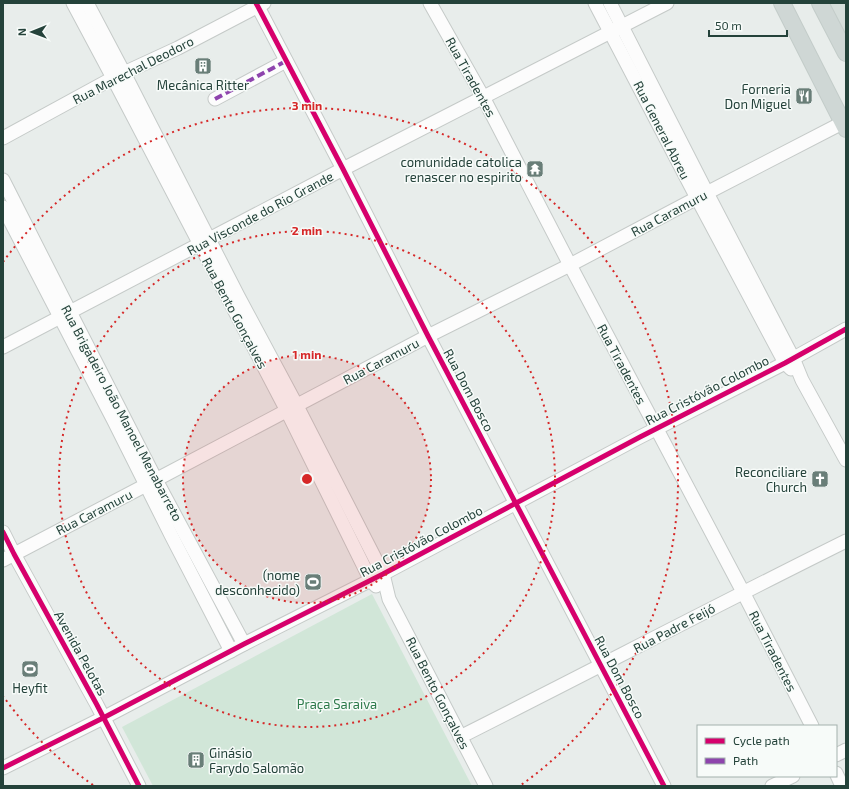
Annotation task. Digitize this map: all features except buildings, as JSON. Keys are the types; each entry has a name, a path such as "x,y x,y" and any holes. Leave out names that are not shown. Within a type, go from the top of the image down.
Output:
{"main road":[{"path":"782,3 845,124"},
{"path":"820,3 846,53"}],"street":[{"name":"Rua Bento Gonçalves","path":"73,3 119,76"},
{"name":"Rua Bento Gonçalves","path":"87,3 119,76 146,129 233,298 383,574 389,599 486,786"},
{"name":"Rua Tiradentes","path":"430,3 483,97 811,725"},
{"name":"Rua General Abreu","path":"595,3 702,196 789,360 802,380 846,460"},
{"name":"Rua General Abreu","path":"610,3 623,26 702,196"},
{"name":"Rua Visconde do Rio Grande","path":"3,347 343,169 667,3"},
{"name":"Rua Marechal Deodoro","path":"3,138 119,76 178,48 259,4"},
{"name":"Rua Dom Bosco","path":"259,4 286,61 428,336 664,786"},
{"path":"215,99 286,61"},
{"name":"Rua Caramuru","path":"9,557 428,336 845,124"},
{"name":"Rua Brigadeiro João Manoel Menabarreto","path":"3,180 65,315"},
{"name":"Rua Brigadeiro João Manoel Menabarreto","path":"3,207 65,315 119,419 151,483 171,535 231,651"},
{"name":"Rua Cristóvão Colombo","path":"3,768 103,718 244,644 371,581 846,329"},
{"name":"Rua Bento Gonçalves","path":"292,408 371,581 389,599"},
{"name":"Rua Brigadeiro João Manoel Menabarreto","path":"151,483 183,529 244,644"},
{"path":"171,535 183,529"},
{"name":"Avenida Pelotas","path":"3,532 9,557 103,718 139,786"},
{"name":"Rua Padre Feijó","path":"460,737 846,541"},
{"path":"837,754 846,750"},
{"path":"837,775 842,786"},
{"path":"772,786 791,777"}],"shaded area":[{"path":"825,3 846,3 846,43"}],"green space":[{"name":"Praça Saraiva","path":"372,594 472,786 153,786 122,727"}],"marked path":[{"path":"215,99 286,61"}],"cycle path":[{"path":"256,3 428,336 664,786"},
{"path":"3,768 383,574 640,437 785,363 846,329"},
{"path":"3,532 97,705 139,786"}],"place":[{"name":"Mecânica Ritter","path":"203,66"},
{"name":"Forneria Don Miguel","path":"804,96"},
{"name":"comunidade catolica renascer no espirito","path":"535,169"},
{"name":"Reconciliare Church","path":"820,479"},
{"name":"(nome desconhecido)","path":"313,582"},
{"name":"Heyfit","path":"30,669"},
{"name":"Ginásio Farydo Salomão","path":"196,760"}]}
